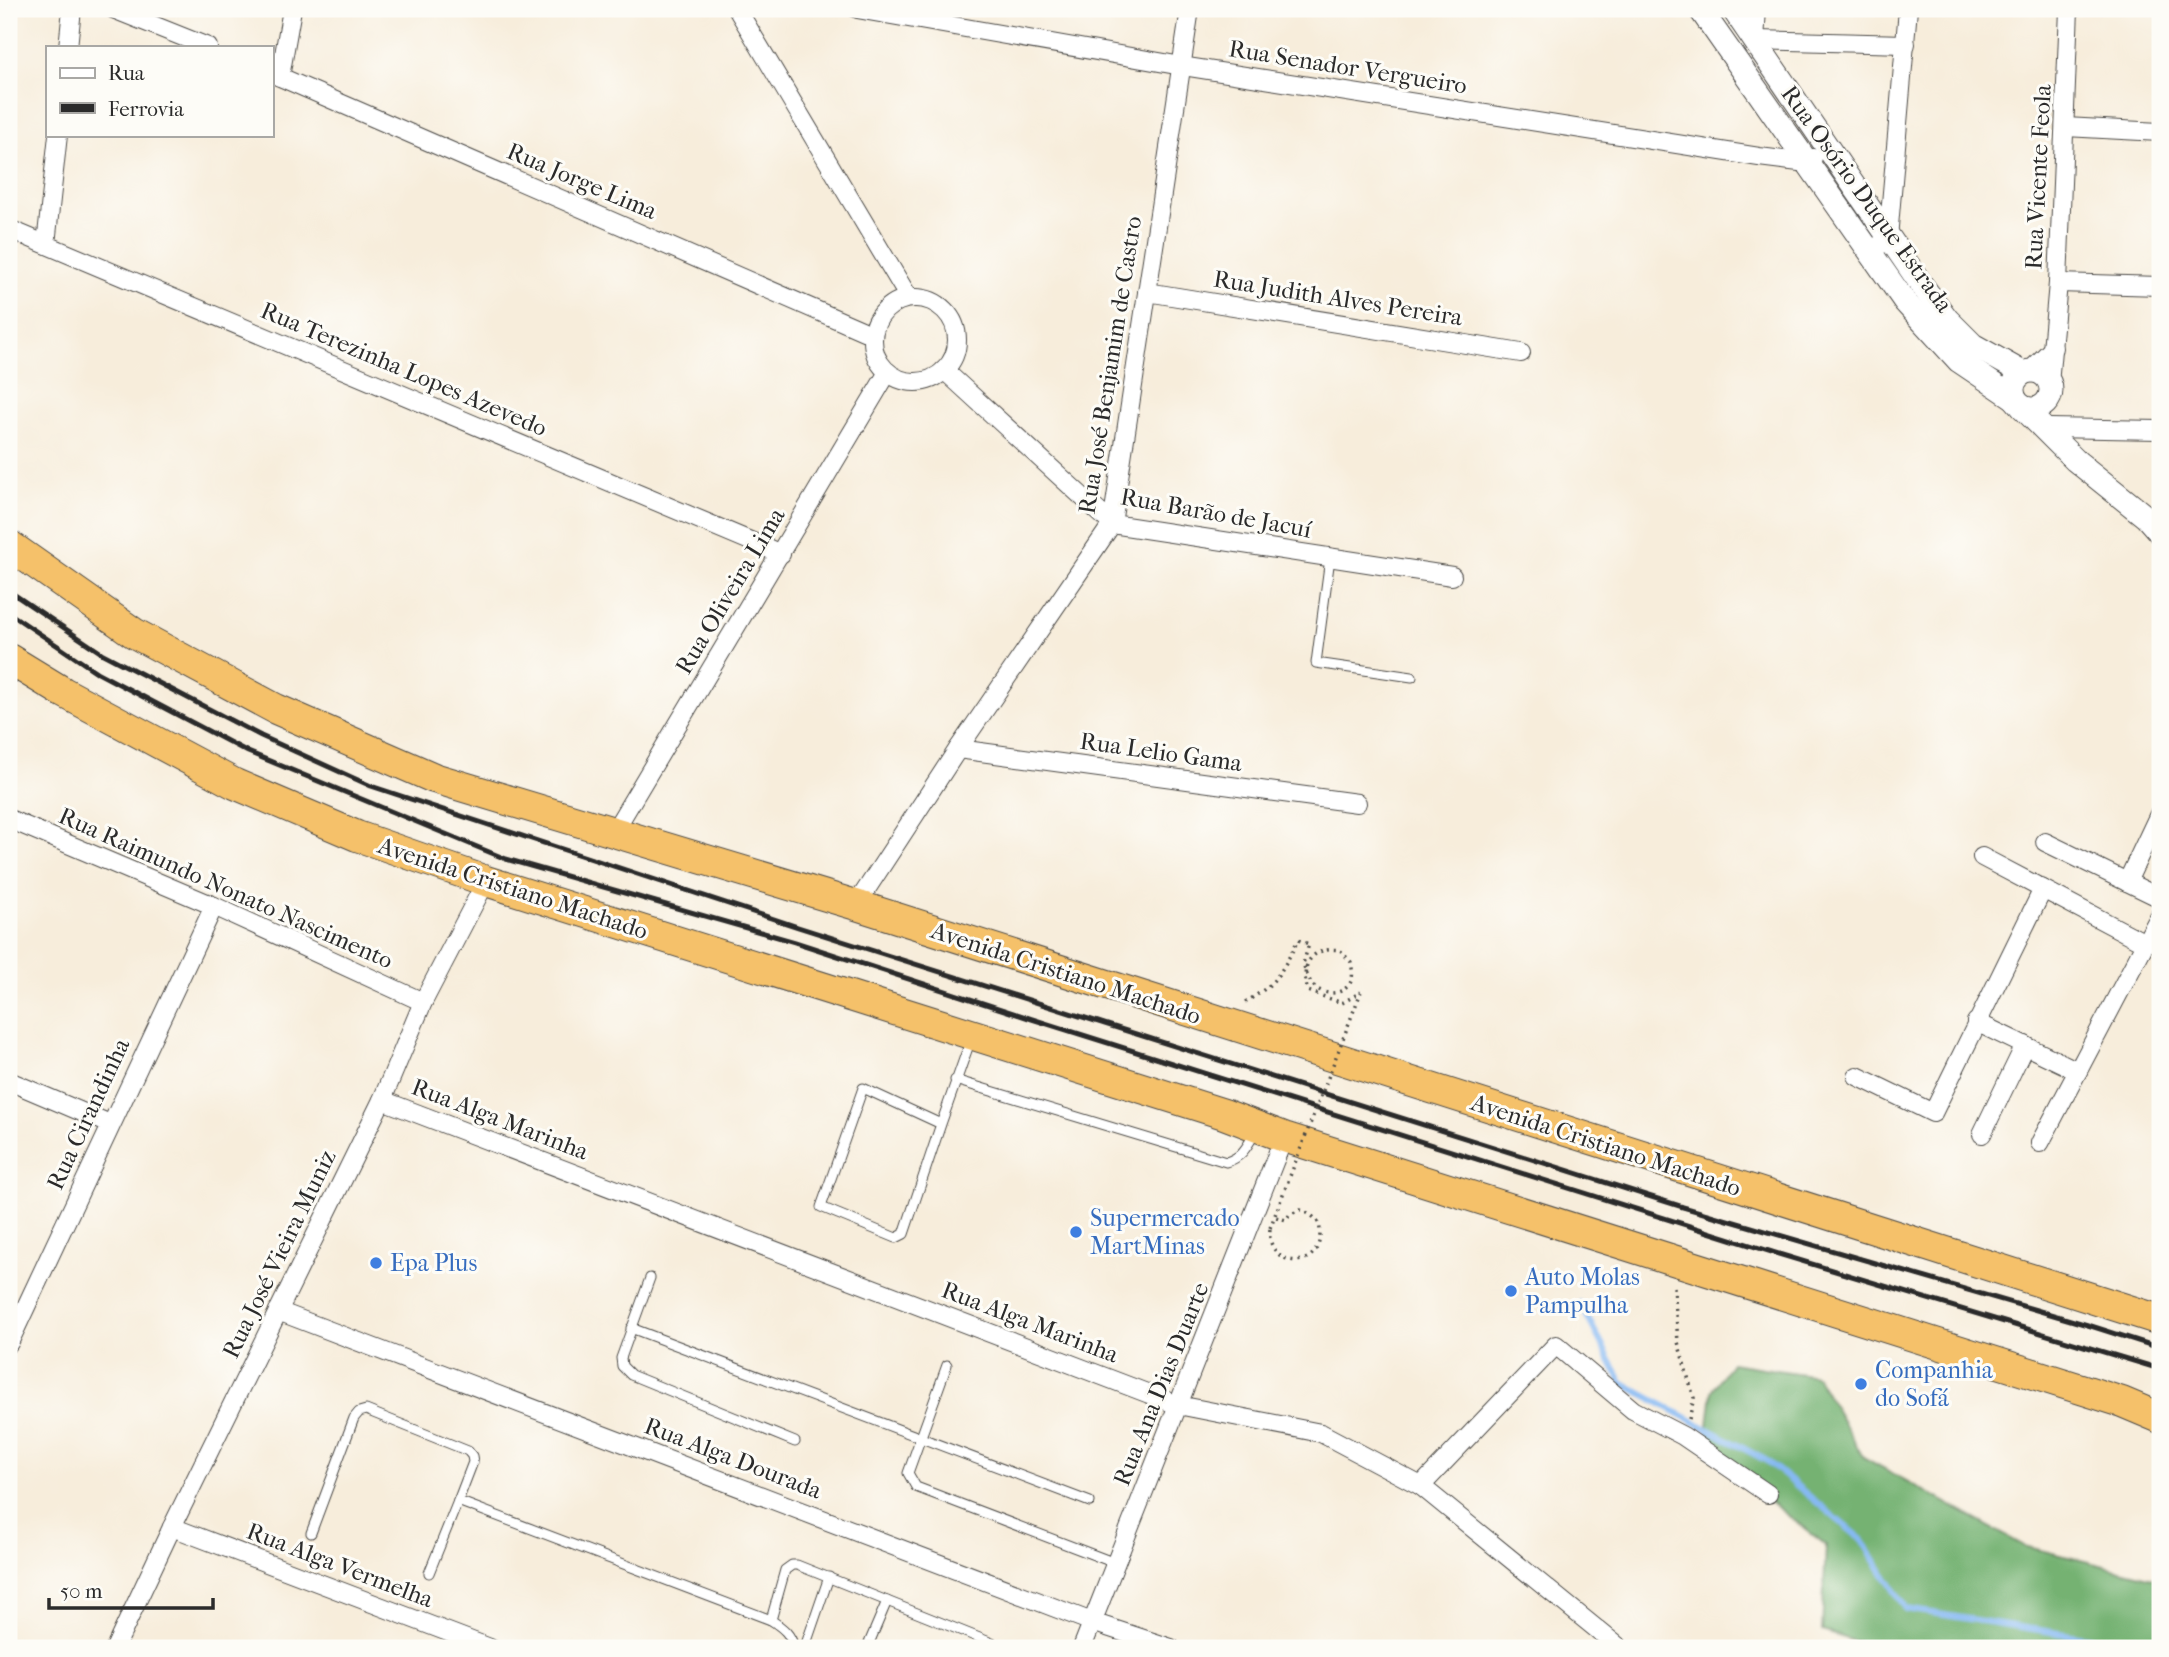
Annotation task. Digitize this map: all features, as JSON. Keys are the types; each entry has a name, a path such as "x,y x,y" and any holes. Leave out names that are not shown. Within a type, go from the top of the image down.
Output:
{"highway":[{"name":"Avenida Cristiano Machado","path":"9,545 134,633 276,709 434,778 856,905 2160,1320"},
{"name":"Avenida Cristiano Machado","path":"9,659 63,692 236,784 357,836 486,881 2122,1402 2160,1418"},
{"path":"2122,1402 2160,1408"}],"street":[{"path":"68,46 72,9"},
{"path":"113,9 206,46"},
{"path":"276,75 292,9"},
{"path":"737,9 909,298"},
{"name":"Rua Senador Vergueiro","path":"857,9 1182,66 1759,158 1807,163"},
{"name":"Rua José Benjamim de Castro","path":"856,905 958,749 1112,524 1190,9"},
{"name":"Rua Osório Duque Estrada","path":"1700,9 1905,302 1959,361 2018,402 2155,524"},
{"name":"Rua Osório Duque Estrada","path":"1733,9 1888,238 1947,319 1973,345 2037,382"},
{"path":"1755,40 1757,9"},
{"path":"1870,253 1888,238 1908,9"},
{"name":"Rua Vicente Feola","path":"2037,382 2053,348 2069,9"},
{"path":"1733,56 1755,40 1906,44"},
{"name":"Rua Jorge Lima","path":"276,75 873,335"},
{"path":"2065,127 2160,132"},
{"path":"46,244 58,136"},
{"path":"1807,163 1828,149"},
{"name":"Rua Terezinha Lopes Azevedo","path":"9,229 781,554"},
{"path":"2058,283 2160,286"},
{"name":"Rua Judith Alves Pereira","path":"1147,292 1521,353"},
{"path":"909,298 935,302 953,321 957,334 953,359 944,370 934,377 910,382 888,372 876,355 873,335 877,321 885,310 896,302 909,298"},
{"name":"Rua Barão de Jacuí","path":"944,370 1112,524 1452,576"},
{"name":"Rua Oliveira Lima","path":"613,833 888,372"},
{"path":"2037,382 2033,410 2018,402 2013,387 2037,382"},
{"path":"2037,382 2049,432 2160,430"},
{"name":"Rua Lelio Gama","path":"958,749 1357,803"},
{"path":"2127,882 2160,812"},
{"name":"Rua Raimundo Nonato Nascimento","path":"9,819 214,906 423,1002"},
{"path":"2045,842 2160,898"},
{"path":"1982,857 2146,943"},
{"name":"Rua José Vieira Muniz","path":"115,1648 382,1100 423,1002 486,881"},
{"path":"1857,1076 1933,1114 2043,889"},
{"name":"Rua Cirandinha","path":"9,1343 214,906"},
{"path":"2040,1143 2160,915"},
{"path":"1976,1023 2078,1071"},
{"path":"1982,1134 2025,1045"},
{"path":"9,1081 110,1124"},
{"name":"Rua Alga Marinha","path":"382,1100 1178,1405 1321,1433 1421,1486 1620,1648"},
{"name":"Rua Ana Dias Duarte","path":"1082,1648 1178,1405 1271,1132"},
{"name":"Rua Alga Dourada","path":"278,1311 1092,1622 1171,1648"},
{"path":"1421,1486 1556,1345 1633,1410 1683,1436 1768,1494"},
{"name":"Rua Alga Vermelha","path":"172,1527 490,1648"}],"lane":[{"path":"1330,558 1316,663 1412,677"},
{"path":"942,1124 863,1088 821,1207 897,1238 904,1234 942,1124 956,1080 972,1035"},
{"path":"956,1080 1226,1162 1235,1160 1271,1132"},
{"path":"650,1278 621,1358 622,1366 631,1375 795,1442"},
{"path":"631,1328 1090,1502"},
{"path":"947,1365 908,1473 916,1487 1115,1563"},
{"path":"312,1533 354,1418 359,1412 366,1410 468,1451 472,1456 473,1462 429,1573"},
{"path":"458,1501 771,1620 784,1628 793,1644 818,1648"},
{"path":"771,1620 785,1570 792,1564 992,1643 998,1648"},
{"path":"806,1644 829,1577"},
{"path":"867,1648 887,1601"}],"path":[{"path":"1217,1022 1259,994 1281,975 1298,940 1309,944 1303,964 1306,970 1312,985 1323,993 1337,993 1348,985 1352,978 1352,962 1340,950 1325,948 1318,951 1306,970 1303,977 1308,991 1342,1003 1361,992 1270,1228 1271,1245 1279,1255 1296,1261 1305,1260 1320,1244 1320,1227 1316,1219 1301,1210 1290,1214 1286,1220"},
{"path":"1672,1260 1678,1342 1694,1398 1687,1424"}],"green space":[{"path":"1731,1363 1816,1376 1863,1457 2024,1546 2153,1578 2160,1577 2160,1648 1877,1648 1822,1631 1826,1545 1705,1451 1712,1391"}],"waterway":[{"path":"1580,1303 1622,1383 1767,1461 1862,1540 1906,1609 2153,1648"}],"railway":[{"path":"9,591 103,654 261,736 371,786 798,927 1683,1207 2160,1348"},
{"path":"9,613 98,673 248,752 506,859 795,942 1772,1252 2160,1369"}],"place":[{"name":"Supermercado MartMinas","path":"1076,1232"},
{"name":"Epa Plus","path":"376,1263"},
{"name":"Auto Molas Pampulha","path":"1511,1291"},
{"name":"Companhia do Sofá","path":"1861,1384"}]}
